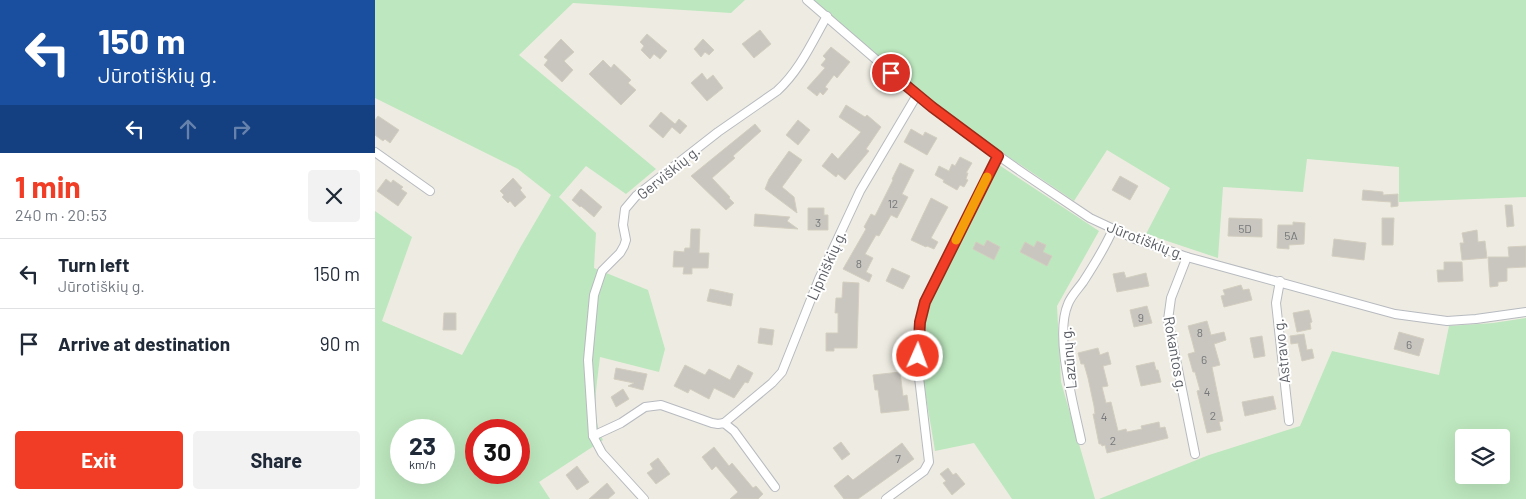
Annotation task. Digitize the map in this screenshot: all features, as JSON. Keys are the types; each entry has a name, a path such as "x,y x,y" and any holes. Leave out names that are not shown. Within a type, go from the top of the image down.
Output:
{"street":[{"name":"Jūrotiškių g.","path":"807,0 917,96 998,156 1090,218 1135,239 1187,256 1395,314 1428,320 1447,321 1477,320 1526,312"},
{"name":"Gerviškių g.","path":"644,499 602,453 593,436 588,360 594,295 602,271 621,253 624,246 626,240 623,225 625,209 636,196 673,166 789,80 827,16"},
{"name":"Lipniškių g.","path":"724,423 772,383 782,372 819,279 860,191 917,96"},
{"path":"375,152 430,190"},
{"path":"886,499 924,471 929,462 918,369 920,322 925,302 998,156"},
{"name":"Lazūnų g.","path":"1081,440 1065,355 1065,315 1068,304 1097,260 1113,228"},
{"name":"Rokantos g.","path":"1187,256 1171,298 1168,320 1195,454"},
{"name":"Astravo g.","path":"1279,281 1276,304 1289,421"},
{"path":"593,436 621,423 645,407 661,405 712,423 724,423 734,431 775,487"}],"green space":[{"path":"375,0 745,0 731,13 573,3 519,55 656,169 626,194 586,166 559,197 596,233 594,268 648,290 665,349 659,372 600,357 596,389 596,410 599,430 603,440 539,482 550,499 375,499 375,211 412,237 382,321 462,355 551,195 518,169 375,98"},
{"path":"811,0 1526,0 1526,197 1399,202 1399,167 1307,159 1303,192 1223,187 1218,258 1146,234 1170,188 1107,150 1074,201 991,145 922,93"},
{"path":"999,165 1099,231 1057,306 1061,382 1095,499 1012,499 974,443 935,451 923,376 922,338 925,319 930,301"},
{"path":"1526,318 1526,499 1099,499 1209,455 1300,426 1332,351 1439,375 1449,326 1493,323"}],"building":[{"path":"760,30 771,44 754,58 742,44"},
{"path":"647,34 667,51 660,59 654,54 650,59 641,50 644,46 640,42"},
{"path":"561,39 574,52 564,61 573,70 562,82 544,65 548,60 544,57"},
{"path":"703,39 714,50 709,55 705,52 701,57 694,49"},
{"path":"831,47 850,62 837,78 834,75 825,87 828,89 823,95 820,92 817,96 807,88 825,68 821,65 826,59 823,56"},
{"path":"603,60 611,68 614,64 631,80 628,83 636,90 621,105 589,74"},
{"path":"702,73 707,80 713,75 723,88 707,101 691,83"},
{"path":"846,105 865,117 867,115 881,127 866,149 869,151 845,180 838,174 836,177 822,166 832,153 838,159 861,132 839,117"},
{"path":"661,112 675,124 679,119 687,126 680,134 672,127 663,138 649,126"},
{"path":"378,116 399,130 390,143 385,139 383,141 375,135 375,120"},
{"path":"798,120 810,130 798,145 786,135"},
{"path":"755,124 761,131 712,178 734,203 726,210 691,176"},
{"path":"911,129 923,136 925,132 937,138 927,155 904,142"},
{"path":"789,151 802,160 782,187 794,197 797,213 765,189 769,179"},
{"path":"960,157 972,163 966,173 968,173 966,179 968,180 964,187 960,185 957,190 935,175 939,166 949,171 952,164 955,166"},
{"path":"900,163 914,170 902,194 908,197 897,218 891,215 879,236 876,235 865,254 873,258 866,272 872,275 869,282 843,269 866,229 864,227 871,214 875,216"},
{"path":"1120,176 1138,186 1130,200 1112,190"},
{"path":"513,178 522,188 520,190 526,197 515,207 510,201 508,203 502,197 504,195 500,191"},
{"path":"386,179 391,183 393,180 403,187 401,189 407,193 398,206 377,191"},
{"path":"581,189 602,207 594,217 572,200"},
{"path":"1363,190 1383,192 1383,195 1398,194 1398,206 1391,207 1391,202 1362,200"},
{"path":"931,198 948,207 931,238 938,242 934,249 911,240"},
{"path":"1505,205 1512,205 1514,226 1507,227"},
{"path":"808,208 824,208 824,215 828,215 828,230 808,230"},
{"path":"755,214 790,217 787,221 798,229 754,226"},
{"path":"1229,218 1262,219 1262,237 1228,236"},
{"path":"1382,218 1394,218 1393,245 1382,245"},
{"path":"1293,222 1305,223 1304,244 1289,245 1289,249 1277,248 1278,225 1293,225"},
{"path":"691,229 700,229 699,253 709,253 708,268 692,268 692,274 683,274 684,267 673,267 674,251 684,252 685,248 690,248"},
{"path":"1477,230 1478,242 1485,241 1487,258 1462,260 1460,243 1464,243 1462,233"},
{"path":"1334,239 1366,243 1364,260 1332,256"},
{"path":"987,240 1000,247 994,260 973,249 976,242 984,246"},
{"path":"1037,241 1046,245 1043,252 1052,256 1047,266 1020,252 1025,242 1034,247"},
{"path":"1526,246 1526,267 1507,268 1507,281 1498,282 1498,286 1490,287 1488,257 1509,257 1508,247"},
{"path":"1444,262 1462,262 1463,281 1438,282 1437,270 1444,270"},
{"path":"892,268 910,276 903,289 886,281"},
{"path":"1124,272 1126,278 1146,273 1149,286 1117,292 1113,274"},
{"path":"843,282 859,283 857,348 834,348 834,351 826,351 826,333 838,333 838,313 835,313 836,298 842,298"},
{"path":"1241,285 1243,290 1249,289 1252,300 1224,307 1221,296 1225,295 1223,290"},
{"path":"710,289 733,294 731,306 707,301"},
{"path":"1147,306 1152,323 1134,327 1130,310"},
{"path":"1309,310 1312,322 1310,323 1311,329 1297,332 1293,313"},
{"path":"444,313 456,313 456,330 443,330"},
{"path":"1207,321 1211,335 1224,332 1226,340 1214,344 1220,365 1212,367 1223,421 1219,422 1221,430 1207,433 1197,391 1200,390 1188,354 1195,352 1188,326"},
{"path":"760,328 774,330 772,345 758,343"},
{"path":"1399,332 1424,339 1419,356 1394,349"},
{"path":"1304,334 1307,350 1312,349 1314,358 1302,361 1298,343 1291,344 1290,336"},
{"path":"1262,336 1265,356 1254,358 1250,338"},
{"path":"1098,348 1100,355 1108,352 1111,364 1103,366 1108,386 1102,387 1106,403 1111,402 1118,431 1126,429 1127,432 1142,429 1141,426 1159,422 1160,428 1165,427 1168,438 1107,453 1105,445 1099,444 1088,378 1078,353"},
{"path":"1154,362 1161,382 1141,386 1136,366"},
{"path":"685,365 705,375 709,369 730,380 738,365 753,373 748,383 745,382 734,398 714,388 709,399 690,389 688,393 674,386"},
{"path":"616,368 647,374 643,390 628,386 634,383 614,379"},
{"path":"900,372 903,396 907,395 909,410 881,413 878,390 875,390 873,375"},
{"path":"623,389 629,399 616,407 611,397"},
{"path":"1273,396 1276,409 1245,416 1242,402"},
{"path":"841,442 850,454 842,460 833,448"},
{"path":"902,443 914,459 858,499 844,499 834,486 848,475 853,480"},
{"path":"714,447 729,466 732,463 753,488 756,486 763,494 758,499 730,499 738,492 716,466 712,470 702,457"},
{"path":"658,458 670,474 656,484 647,473 653,469 650,464"},
{"path":"577,466 589,482 577,490 566,475"},
{"path":"948,468 953,475 956,473 965,484 952,495 943,483 946,481 940,474"},
{"path":"607,483 615,493 608,499 589,499"}],"slow traffic":[{"path":"956,240 987,177"}],"route":[{"path":"891,73 917,96 998,156 925,302 920,322 918,356"}]}
